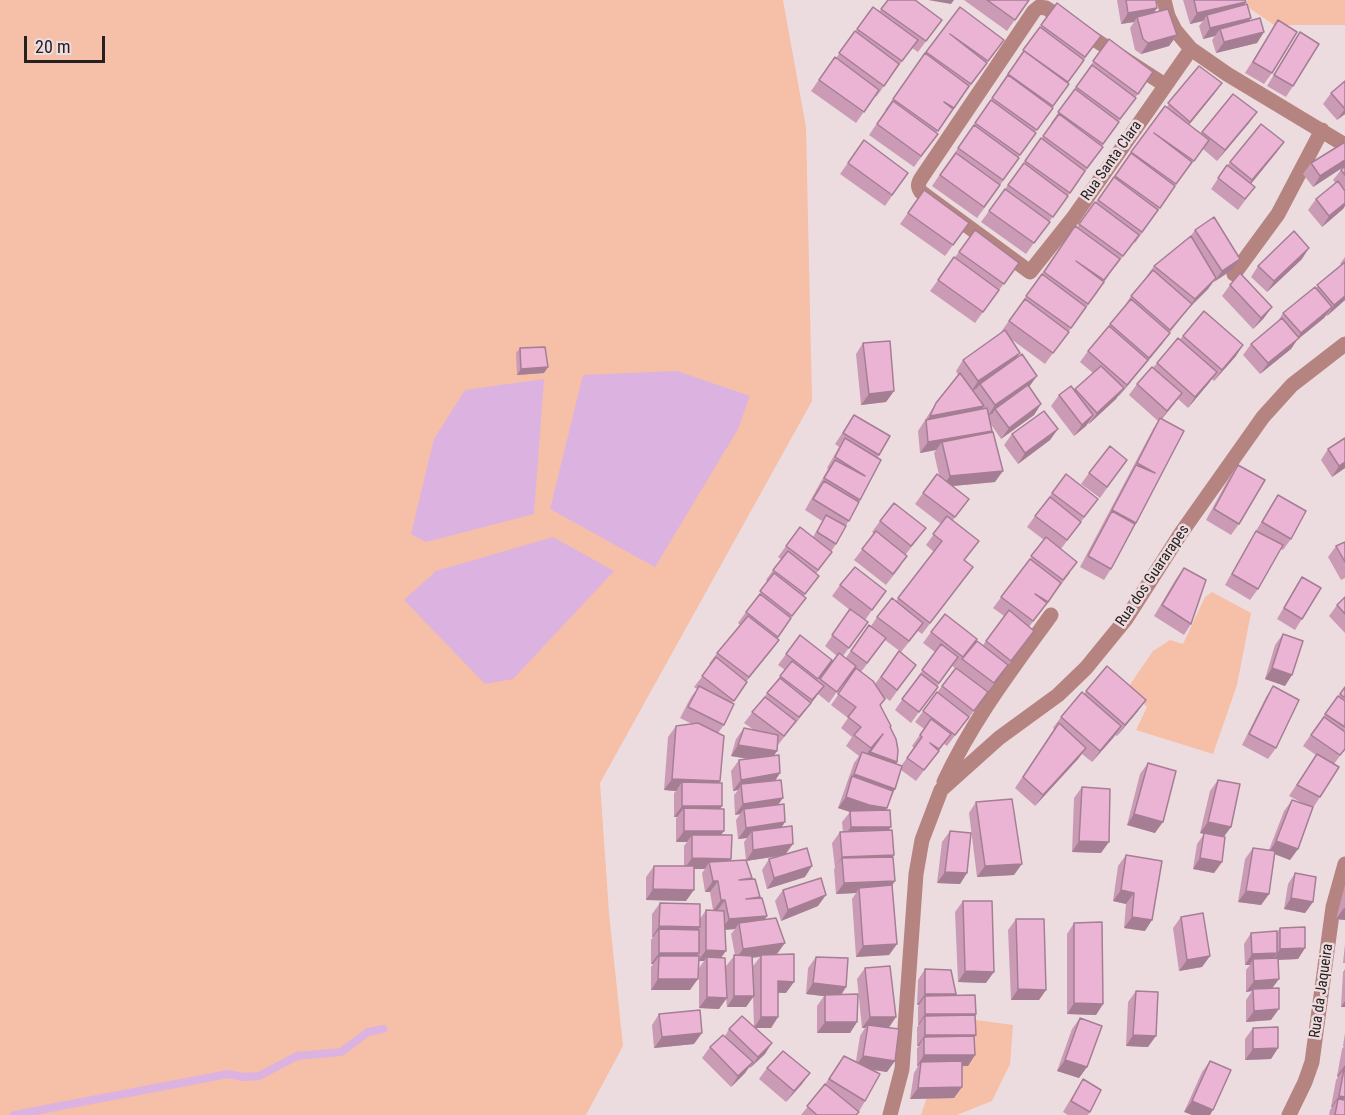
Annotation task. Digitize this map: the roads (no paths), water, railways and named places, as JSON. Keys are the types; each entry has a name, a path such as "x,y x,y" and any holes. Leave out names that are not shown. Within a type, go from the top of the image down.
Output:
{"street":[{"path":"1164,0 1175,30 1191,49 1227,74 1345,145"},
{"name":"Rua Santa Clara","path":"1166,85 1046,8 1039,7 1034,11 918,182 921,192 1030,272 1072,218 1166,85 1191,49"},
{"path":"1234,274 1278,214 1322,130"},
{"name":"Rua dos Guararapes","path":"890,1115 902,1069 916,874 922,840 941,790 999,738 1058,694 1086,668 1126,619 1181,533 1263,417 1292,385 1345,344"},
{"path":"941,790 959,750 977,719 1051,615"},
{"name":"Rua da Jaqueira","path":"1289,1115 1312,1062 1333,906 1345,864"}],"waterway":[{"path":"14,1115 228,1074 243,1077 259,1076 297,1056 341,1052 368,1032 383,1029"}]}
